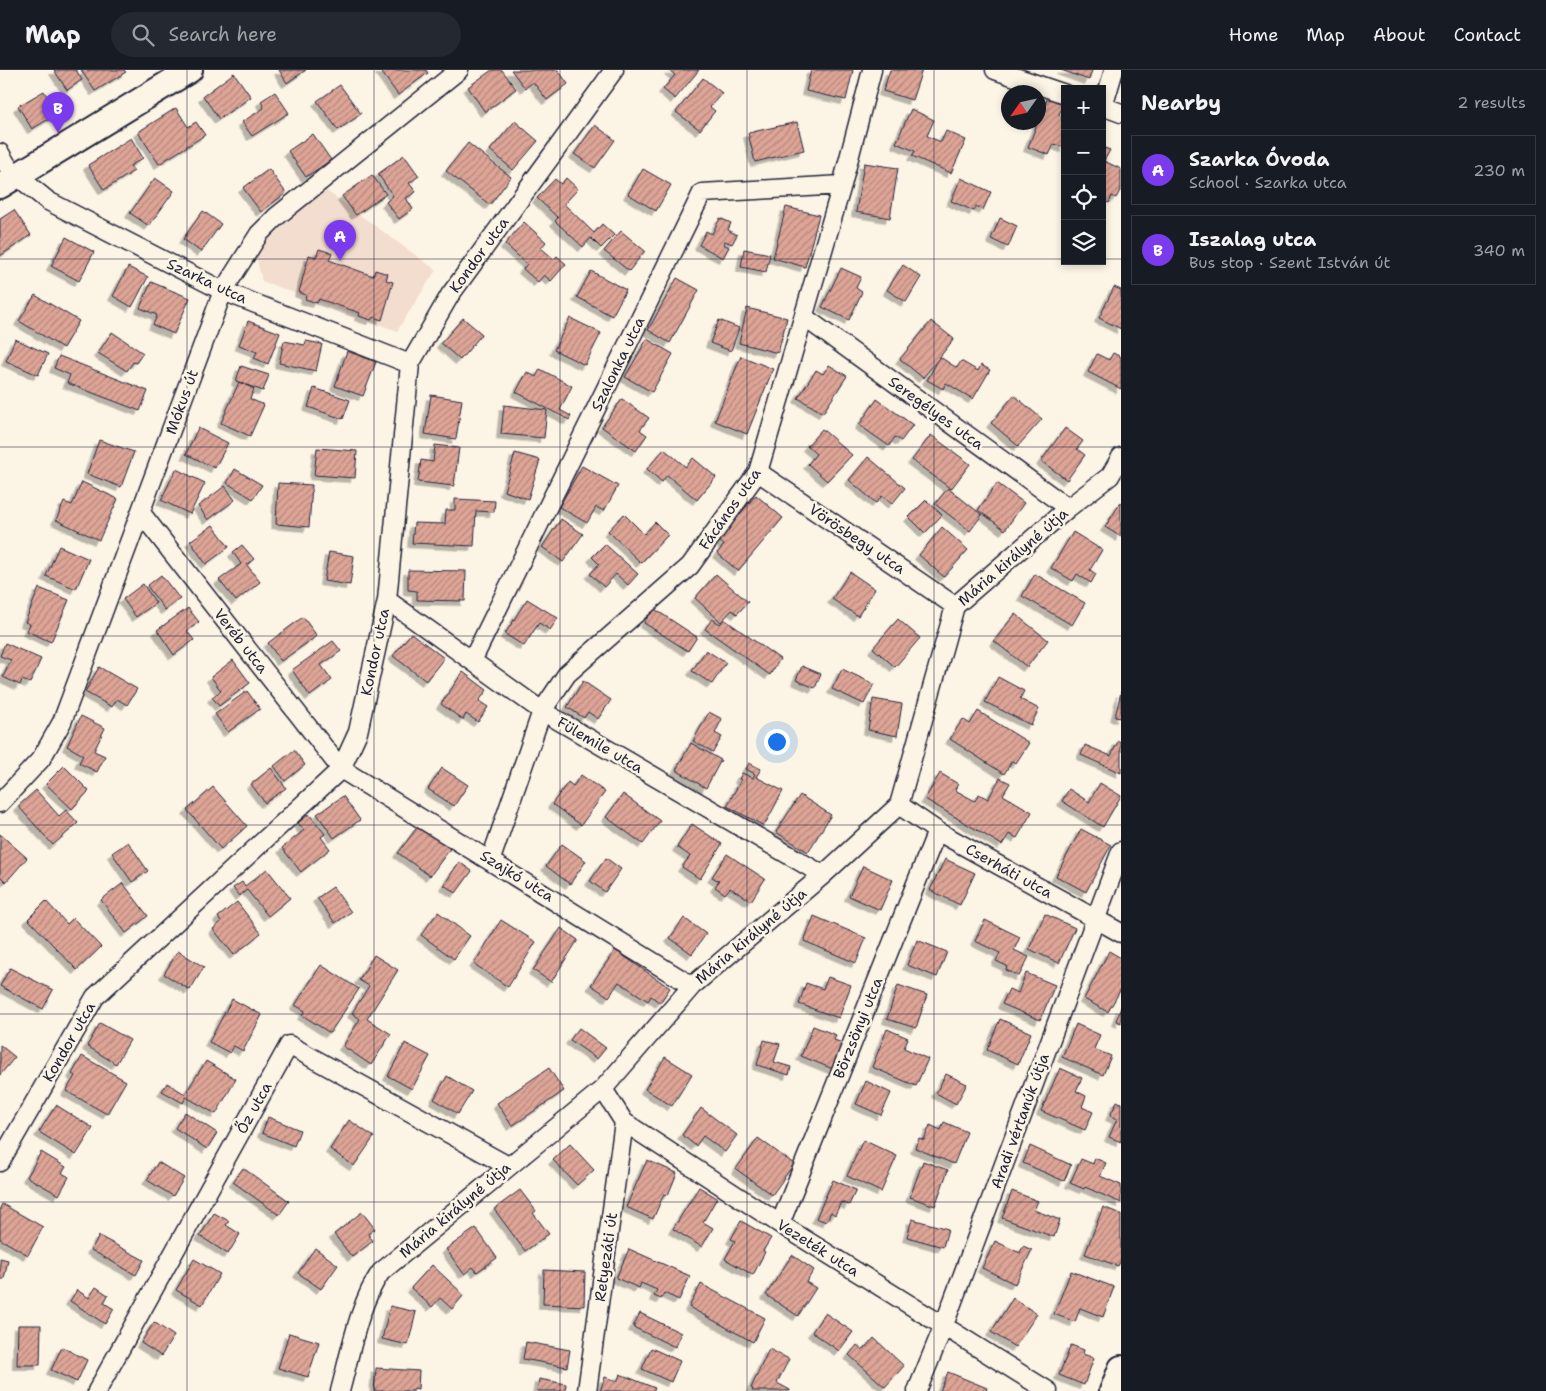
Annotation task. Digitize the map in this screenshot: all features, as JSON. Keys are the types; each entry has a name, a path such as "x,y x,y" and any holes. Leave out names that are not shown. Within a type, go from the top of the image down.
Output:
{"street":[{"path":"8,180 190,70"},
{"name":"Mókus út","path":"0,803 41,759 62,722 224,291 259,234 276,216 459,70"},
{"name":"Kondor utca","path":"0,1162 95,997 341,768 358,732 387,600 410,364 450,295 614,70"},
{"name":"Fácános utca","path":"490,860 542,711 568,674 690,566 758,472 842,185 872,70"},
{"path":"995,70 1061,93"},
{"path":"1106,96 1114,70"},
{"path":"1106,107 1121,113"},
{"name":"Szarka utca","path":"0,153 7,165 8,180 48,201 224,291 410,364"},
{"name":"Szalonka utca","path":"472,661 702,193 842,185"},
{"name":"Seregélyes utca","path":"804,317 1068,508"},
{"name":"Mária királyné útja","path":"340,1391 365,1299 373,1282 381,1272 603,1089 692,986 823,875 899,805 955,606 1068,508 1110,476 1121,457"},
{"name":"Vörösbegy utca","path":"758,472 955,606"},
{"name":"Veréb utca","path":"142,513 341,768"},
{"name":"Fülemile utca","path":"387,600 542,711 823,875"},
{"name":"Szajkó utca","path":"341,768 692,986"},
{"name":"Cserháti utca","path":"899,805 937,831 1121,933"},
{"name":"Börzsönyi utca","path":"780,1224 937,831"},
{"name":"Aradi vértanúk útja","path":"917,1391 944,1325 1121,851"},
{"name":"Őz utca","path":"97,1391 289,1045 508,1166"},
{"name":"Vezeték utca","path":"603,1089 624,1122 780,1224 1048,1391"},
{"name":"Retyezáti út","path":"587,1391 624,1122"},
{"path":"1112,1391 1121,1368"}],"shaded area":[{"path":"324,189 436,270 397,331 262,281 255,252"}],"building":[{"path":"54,70 76,70 82,80 67,90"},
{"path":"81,70 124,70 126,72 95,91"},
{"path":"279,70 306,70 287,83"},
{"path":"380,70 426,70 428,73 398,95"},
{"path":"492,70 502,70 516,89 485,112 468,87"},
{"path":"511,70 558,70 568,84 547,100 533,82 525,88"},
{"path":"669,70 699,70 675,99 663,89 675,75"},
{"path":"811,70 853,70 846,100 806,91"},
{"path":"890,70 922,70 912,100 883,91"},
{"path":"1061,70 1092,70 1089,80"},
{"path":"234,73 251,97 219,119 203,96"},
{"path":"703,78 722,93 710,107 715,111 700,130 676,112"},
{"path":"340,85 361,114 338,130 317,101"},
{"path":"44,91 57,114 32,129 18,106"},
{"path":"275,92 289,113 252,136 242,122 264,108 261,101"},
{"path":"1048,96 1061,101 1059,115 1061,116 1061,147 1054,144 1049,155 1028,147 1035,130 1046,130 1046,101"},
{"path":"176,108 188,127 196,122 205,135 159,164 138,132"},
{"path":"911,109 934,120 927,136 941,142 946,131 966,140 951,173 912,156 915,151 896,143"},
{"path":"515,121 538,141 513,170 490,150"},
{"path":"797,122 804,150 755,162 748,133"},
{"path":"595,125 615,140 595,168 574,154"},
{"path":"313,134 331,160 306,177 288,151"},
{"path":"131,138 143,158 130,166 134,171 104,190 88,165"},
{"path":"468,143 511,177 490,205 446,171"},
{"path":"1106,148 1110,150 1106,157"},
{"path":"404,155 419,176 409,183 416,192 406,198 413,209 399,219 386,202 393,196 378,174"},
{"path":"1106,162 1121,169 1121,189 1116,198 1112,196 1109,203 1106,202"},
{"path":"864,163 898,168 890,218 856,212"},
{"path":"269,169 286,193 261,212 243,188"},
{"path":"643,169 671,185 656,211 628,194"},
{"path":"372,175 386,194 356,215 342,196"},
{"path":"155,178 174,191 149,226 130,213"},
{"path":"566,178 578,189 564,204 594,233 602,224 614,235 601,248 591,238 583,247 555,221 558,218 537,198 555,179 561,184"},
{"path":"961,178 991,192 983,210 976,206 974,211 951,201"},
{"path":"786,207 819,215 805,267 773,258"},
{"path":"14,210 31,235 0,256 0,219"},
{"path":"203,211 221,224 201,252 183,239"},
{"path":"720,218 731,223 728,230 737,235 732,244 725,241 723,244 729,247 723,258 699,245 706,231 712,234"},
{"path":"1000,218 1017,226 1008,247 991,239"},
{"path":"524,222 546,242 541,248 554,259 557,256 566,264 551,281 544,275 538,282 523,269 527,264 505,244"},
{"path":"621,231 645,251 629,271 604,251"},
{"path":"66,237 94,252 79,281 51,266"},
{"path":"319,249 332,253 329,260 373,276 375,270 388,274 386,280 393,282 382,320 373,317 371,320 359,316 360,313 319,299 317,303 305,299 306,295 299,292 309,255 316,257"},
{"path":"744,249 770,254 766,272 741,267"},
{"path":"903,265 921,277 906,302 887,290"},
{"path":"128,267 148,277 132,307 113,296"},
{"path":"841,268 861,277 856,288 862,292 849,320 822,307"},
{"path":"591,271 626,290 612,316 577,297"},
{"path":"677,278 699,290 670,343 648,330"},
{"path":"151,282 190,298 174,334 153,325 157,315 140,308"},
{"path":"1114,287 1121,290 1121,329 1099,318"},
{"path":"35,295 79,321 63,348 19,321"},
{"path":"747,308 787,318 778,353 739,343"},
{"path":"463,318 482,334 460,360 441,343"},
{"path":"570,318 601,333 585,365 554,350"},
{"path":"719,320 739,328 731,351 710,343"},
{"path":"248,321 280,333 268,364 254,358 257,352 239,345"},
{"path":"931,321 954,339 923,378 900,359"},
{"path":"112,332 143,353 127,371 98,353"},
{"path":"15,339 48,354 38,375 6,361"},
{"path":"647,339 673,354 652,392 625,377"},
{"path":"284,341 305,345 306,341 322,344 316,371 279,363"},
{"path":"347,351 376,362 363,396 335,386"},
{"path":"1113,353 1121,357 1121,389 1088,372 1097,354 1109,360"},
{"path":"59,356 148,391 140,411 67,383 70,375 54,368"},
{"path":"741,356 773,369 747,434 715,421"},
{"path":"940,357 957,368 961,361 978,371 981,365 990,370 973,399 946,383 943,389 927,380"},
{"path":"829,365 847,376 823,413 798,398 816,370 823,374"},
{"path":"241,366 269,375 263,391 236,381"},
{"path":"540,369 572,386 560,410 571,416 569,420 516,392 527,372 536,377"},
{"path":"239,382 254,389 250,399 264,405 250,436 221,423"},
{"path":"314,388 350,400 343,419 308,407"},
{"path":"431,395 462,400 456,439 425,434"},
{"path":"1014,395 1042,419 1018,446 991,423"},
{"path":"622,399 649,418 640,430 647,435 636,451 602,427"},
{"path":"877,399 913,425 901,441 895,437 889,446 859,425"},
{"path":"504,405 547,410 544,438 501,434"},
{"path":"198,428 228,443 215,468 186,454"},
{"path":"1065,428 1083,441 1077,449 1085,455 1067,480 1041,461"},
{"path":"822,429 852,455 827,481 808,464 816,454 807,446"},
{"path":"931,435 970,464 951,489 912,460"},
{"path":"99,440 134,452 121,487 87,474"},
{"path":"435,445 459,448 454,486 418,482 421,460 433,462"},
{"path":"317,448 357,451 355,478 314,475"},
{"path":"664,449 686,467 693,458 716,477 697,500 667,475 662,482 647,469"},
{"path":"515,453 540,460 528,499 504,491"},
{"path":"868,457 905,488 892,504 882,496 876,503 849,480"},
{"path":"582,466 618,486 604,511 596,507 587,523 559,507"},
{"path":"176,469 205,483 190,514 161,500"},
{"path":"235,469 262,485 253,499 227,483"},
{"path":"82,482 118,499 99,540 56,520 64,502 72,505"},
{"path":"278,483 312,485 309,527 276,524"},
{"path":"997,483 1024,503 1005,530 978,510"},
{"path":"225,486 235,500 208,520 198,506"},
{"path":"948,488 982,515 970,531 935,504"},
{"path":"756,495 783,518 738,571 717,553 724,545 718,540"},
{"path":"455,499 495,501 494,512 476,511 474,546 412,543 414,523 445,524 446,510 455,510"},
{"path":"926,500 942,515 925,533 909,517"},
{"path":"1121,502 1121,537 1105,527"},
{"path":"624,514 644,534 655,522 668,535 641,563 608,531"},
{"path":"561,519 583,534 563,562 542,547"},
{"path":"213,525 229,547 206,564 190,541"},
{"path":"942,527 968,550 944,577 919,555"},
{"path":"1073,532 1102,550 1090,570 1096,574 1091,583 1077,574 1073,581 1051,568"},
{"path":"605,544 638,574 628,585 616,574 604,587 590,574 599,564 592,557"},
{"path":"242,545 254,559 247,565 260,582 236,601 219,580 241,564 233,552"},
{"path":"59,546 89,559 76,589 46,576"},
{"path":"329,552 354,556 350,585 324,581"},
{"path":"408,570 466,571 465,601 417,600 417,591 408,590"},
{"path":"850,572 875,589 858,616 832,599"},
{"path":"716,574 748,602 737,614 732,610 721,622 695,598"},
{"path":"1035,574 1085,603 1072,625 1022,596"},
{"path":"161,575 180,599 165,610 147,586"},
{"path":"143,584 156,603 136,617 123,599"},
{"path":"39,588 69,600 51,642 27,631 30,624 25,622"},
{"path":"527,599 558,618 550,630 539,623 524,646 505,634"},
{"path":"188,608 199,622 187,631 194,640 174,655 157,630"},
{"path":"653,608 697,637 688,651 644,623"},
{"path":"1015,614 1048,640 1027,667 994,641"},
{"path":"303,617 317,636 281,661 268,643"},
{"path":"712,619 720,624 724,619 780,659 770,675 705,629"},
{"path":"898,619 920,638 895,667 873,648"},
{"path":"411,633 444,658 426,681 393,656"},
{"path":"333,641 341,651 321,665 332,680 310,696 292,670"},
{"path":"5,643 41,659 30,683 22,680 20,685 3,677 11,660 0,656"},
{"path":"706,650 726,663 712,684 692,671"},
{"path":"233,660 250,683 219,706 212,697 221,691 211,677"},
{"path":"802,666 821,674 815,688 796,680"},
{"path":"99,667 137,689 127,705 117,699 112,707 85,692"},
{"path":"842,669 874,684 864,704 832,689"},
{"path":"463,672 487,690 479,701 488,707 478,722 466,714 463,720 441,704"},
{"path":"998,677 1024,691 1020,699 1039,709 1031,725 985,702"},
{"path":"583,681 611,700 598,719 588,712 584,718 567,707"},
{"path":"247,691 260,709 228,732 215,714"},
{"path":"1121,692 1121,718 1115,717"},
{"path":"873,699 902,704 897,736 868,730"},
{"path":"978,711 1029,743 1016,763 1012,761 1004,774 950,739 963,719 970,724"},
{"path":"709,712 722,719 715,733 722,737 713,752 693,741"},
{"path":"81,716 105,728 94,751 105,756 97,772 79,763 83,755 67,746"},
{"path":"1118,741 1121,742 1121,773 1081,755 1085,745 1111,756"},
{"path":"691,743 721,760 706,788 676,770"},
{"path":"294,750 305,765 285,781 274,766"},
{"path":"749,763 761,769 756,777 783,791 764,826 727,806 741,780 739,779 742,773 753,778 755,774 746,769"},
{"path":"64,766 89,791 72,809 46,784"},
{"path":"271,768 286,788 265,803 251,784"},
{"path":"442,768 468,785 454,806 428,789"},
{"path":"940,773 958,784 955,790 975,801 979,794 988,799 1000,778 1010,783 1003,795 1032,812 1017,838 1009,834 1002,845 925,799"},
{"path":"581,775 605,792 581,825 552,804 568,782 573,786"},
{"path":"1100,783 1121,796 1103,827 1062,801 1069,789 1089,802"},
{"path":"213,787 247,826 221,849 187,810"},
{"path":"36,790 59,816 66,810 78,823 53,845 18,806"},
{"path":"623,794 660,821 643,844 606,817"},
{"path":"800,795 831,815 808,852 776,832"},
{"path":"343,796 360,820 334,838 317,814"},
{"path":"309,814 325,834 321,837 330,849 301,872 282,848 304,830 298,823"},
{"path":"692,824 722,844 700,879 682,867 690,856 677,847"},
{"path":"419,825 450,849 430,876 398,853"},
{"path":"1081,829 1111,845 1086,892 1056,876"},
{"path":"0,834 27,858 6,882 0,876"},
{"path":"128,842 148,871 132,882 112,853"},
{"path":"562,844 586,861 570,884 546,866"},
{"path":"727,854 765,879 751,901 730,888 725,894 715,887 719,881 712,877"},
{"path":"606,858 621,869 605,892 590,881"},
{"path":"945,859 975,873 960,905 930,890"},
{"path":"459,862 472,871 456,893 444,885"},
{"path":"863,866 893,880 880,910 849,896"},
{"path":"267,869 290,898 268,916 247,890 239,896 233,888 242,882 245,886"},
{"path":"123,883 148,916 126,933 101,900"},
{"path":"333,887 351,912 335,923 317,898"},
{"path":"46,901 67,924 73,918 101,947 77,970 28,919"},
{"path":"237,902 261,933 234,955 213,929 221,922 218,917"},
{"path":"438,912 470,936 454,959 421,935"},
{"path":"1045,914 1075,928 1059,963 1029,949"},
{"path":"814,916 866,938 856,963 804,941"},
{"path":"684,918 706,934 692,954 670,938"},
{"path":"501,920 536,942 508,987 474,964"},
{"path":"985,920 1020,937 1014,950 1029,957 1019,976 1006,970 1007,966 996,961 1000,953 975,941"},
{"path":"561,928 578,940 551,982 533,970"},
{"path":"917,940 947,952 937,977 907,965"},
{"path":"615,950 670,988 660,1003 651,996 648,1001 619,982 609,997 591,985"},
{"path":"178,951 204,967 190,990 164,974"},
{"path":"1109,951 1121,958 1121,989 1108,1012 1084,999"},
{"path":"374,955 398,970 367,1019 391,1034 371,1065 343,1046 360,1019 352,1013 369,986 359,980"},
{"path":"321,965 359,989 330,1033 302,1015 305,1011 295,1005"},
{"path":"10,968 53,990 43,1009 0,986"},
{"path":"1026,973 1055,985 1040,1020 1002,1004 1009,989 1018,993"},
{"path":"828,977 851,985 839,1018 799,1004 806,983 823,989"},
{"path":"898,985 927,995 916,1028 887,1019"},
{"path":"232,999 262,1015 243,1051 234,1046 230,1053 209,1042"},
{"path":"1121,1007 1121,1023 1116,1021"},
{"path":"1000,1019 1031,1033 1018,1064 987,1050"},
{"path":"100,1023 130,1040 116,1064 87,1046"},
{"path":"1076,1024 1100,1035 1094,1049 1111,1056 1103,1075 1062,1057"},
{"path":"813,1026 836,1035 834,1040 843,1043 833,1069 801,1056"},
{"path":"579,1028 606,1048 597,1059 570,1040"},
{"path":"887,1029 908,1038 904,1048 928,1059 916,1086 872,1067"},
{"path":"764,1040 780,1044 774,1062 791,1067 789,1075 757,1065"},
{"path":"405,1043 430,1056 412,1089 388,1076"},
{"path":"0,1045 15,1057 0,1075"},
{"path":"82,1056 126,1081 107,1114 66,1091 75,1076 72,1074"},
{"path":"665,1057 692,1074 672,1106 645,1089"},
{"path":"206,1061 236,1079 216,1114 186,1097 183,1103 162,1091 167,1083 185,1094"},
{"path":"549,1068 564,1091 512,1126 497,1103"},
{"path":"1060,1068 1082,1078 1076,1091 1086,1096 1082,1107 1093,1112 1085,1130 1041,1111"},
{"path":"946,1074 967,1084 956,1104 936,1093"},
{"path":"447,1076 472,1091 458,1114 434,1099"},
{"path":"866,1081 891,1093 881,1115 856,1104"},
{"path":"1117,1101 1121,1103 1121,1142 1109,1137 1117,1119 1110,1116"},
{"path":"56,1105 93,1128 76,1155 39,1132"},
{"path":"701,1108 737,1135 725,1152 703,1136 696,1146 682,1135"},
{"path":"185,1112 217,1133 207,1149 175,1128"},
{"path":"268,1117 300,1130 294,1146 262,1133"},
{"path":"349,1120 374,1137 354,1166 330,1149"},
{"path":"944,1122 967,1132 954,1164 915,1148 919,1138 924,1140 930,1125 941,1130"},
{"path":"758,1138 794,1164 772,1195 736,1169"},
{"path":"863,1140 897,1156 881,1192 847,1176"},
{"path":"570,1144 594,1170 577,1185 553,1160"},
{"path":"1030,1146 1071,1165 1064,1181 1023,1163"},
{"path":"41,1152 66,1167 62,1173 69,1177 59,1195 27,1177"},
{"path":"1095,1158 1106,1163 1100,1176 1121,1185 1121,1203 1085,1187 1084,1189 1070,1183 1081,1159 1093,1164"},
{"path":"647,1160 677,1173 668,1195 664,1194 653,1219 626,1207"},
{"path":"923,1161 948,1170 935,1206 910,1197"},
{"path":"158,1162 184,1178 173,1196 147,1180"},
{"path":"243,1168 289,1201 279,1215 233,1182"},
{"path":"833,1180 856,1190 849,1205 841,1202 835,1215 831,1212 826,1222 816,1218"},
{"path":"699,1187 717,1198 703,1222 713,1228 702,1247 673,1229"},
{"path":"520,1190 536,1211 533,1213 549,1234 525,1251 494,1209"},
{"path":"1012,1191 1038,1201 1034,1210 1060,1220 1054,1237 1002,1218"},
{"path":"2,1204 43,1227 28,1255 0,1239 0,1208"},
{"path":"1103,1207 1121,1214 1121,1260 1118,1266 1085,1254"},
{"path":"362,1212 375,1229 368,1234 373,1241 352,1257 334,1234"},
{"path":"214,1213 229,1221 226,1225 240,1234 228,1254 200,1236"},
{"path":"912,1219 948,1229 943,1247 907,1237"},
{"path":"741,1221 771,1238 763,1251 765,1252 753,1275 725,1259 735,1241 731,1239"},
{"path":"476,1228 497,1258 477,1272 473,1267 464,1274 446,1249"},
{"path":"99,1236 144,1260 136,1275 91,1250"},
{"path":"995,1241 1020,1253 1023,1246 1032,1250 1015,1284 982,1268"},
{"path":"315,1248 338,1265 321,1289 298,1273"},
{"path":"629,1249 690,1276 679,1300 664,1293 661,1299 654,1296 657,1290 641,1283 639,1288 616,1278"},
{"path":"792,1255 814,1270 806,1282 816,1288 798,1316 766,1295"},
{"path":"0,1258 8,1260 4,1279 0,1279"},
{"path":"194,1259 220,1274 202,1305 176,1290"},
{"path":"432,1265 464,1295 452,1309 440,1298 432,1307 411,1288"},
{"path":"544,1270 585,1272 584,1306 543,1304"},
{"path":"1071,1271 1114,1287 1103,1317 1080,1308 1075,1322 1054,1314"},
{"path":"701,1284 765,1318 753,1342 689,1307"},
{"path":"96,1287 108,1295 104,1303 114,1309 105,1324 70,1301 77,1290 89,1298"},
{"path":"1013,1298 1037,1314 1015,1347 991,1332"},
{"path":"390,1306 416,1312 408,1345 382,1339"},
{"path":"640,1313 681,1333 675,1347 633,1327"},
{"path":"825,1313 853,1332 839,1351 812,1332"},
{"path":"154,1322 174,1336 161,1356 141,1343"},
{"path":"18,1325 41,1325 40,1365 17,1365"},
{"path":"289,1333 319,1342 308,1377 278,1368"},
{"path":"874,1338 904,1366 885,1387 849,1355 857,1345 863,1350"},
{"path":"526,1342 570,1350 567,1367 523,1359"},
{"path":"1071,1345 1084,1350 1083,1354 1094,1358 1084,1385 1059,1375"},
{"path":"62,1347 87,1360 77,1382 51,1370"},
{"path":"651,1348 680,1361 671,1382 642,1369"},
{"path":"769,1349 789,1359 777,1383 790,1391 752,1391 753,1389 751,1388"},
{"path":"376,1368 419,1371 418,1389 414,1388 413,1391 374,1391"},
{"path":"948,1372 987,1388 986,1391 940,1391"},
{"path":"620,1374 655,1388 653,1391 600,1391 605,1377 617,1382"},
{"path":"539,1379 566,1384 565,1391 537,1391"}],"place":[{"name":"Iszalag utca","path":"58,133"},
{"name":"Szarka Óvoda","path":"340,261"}]}
